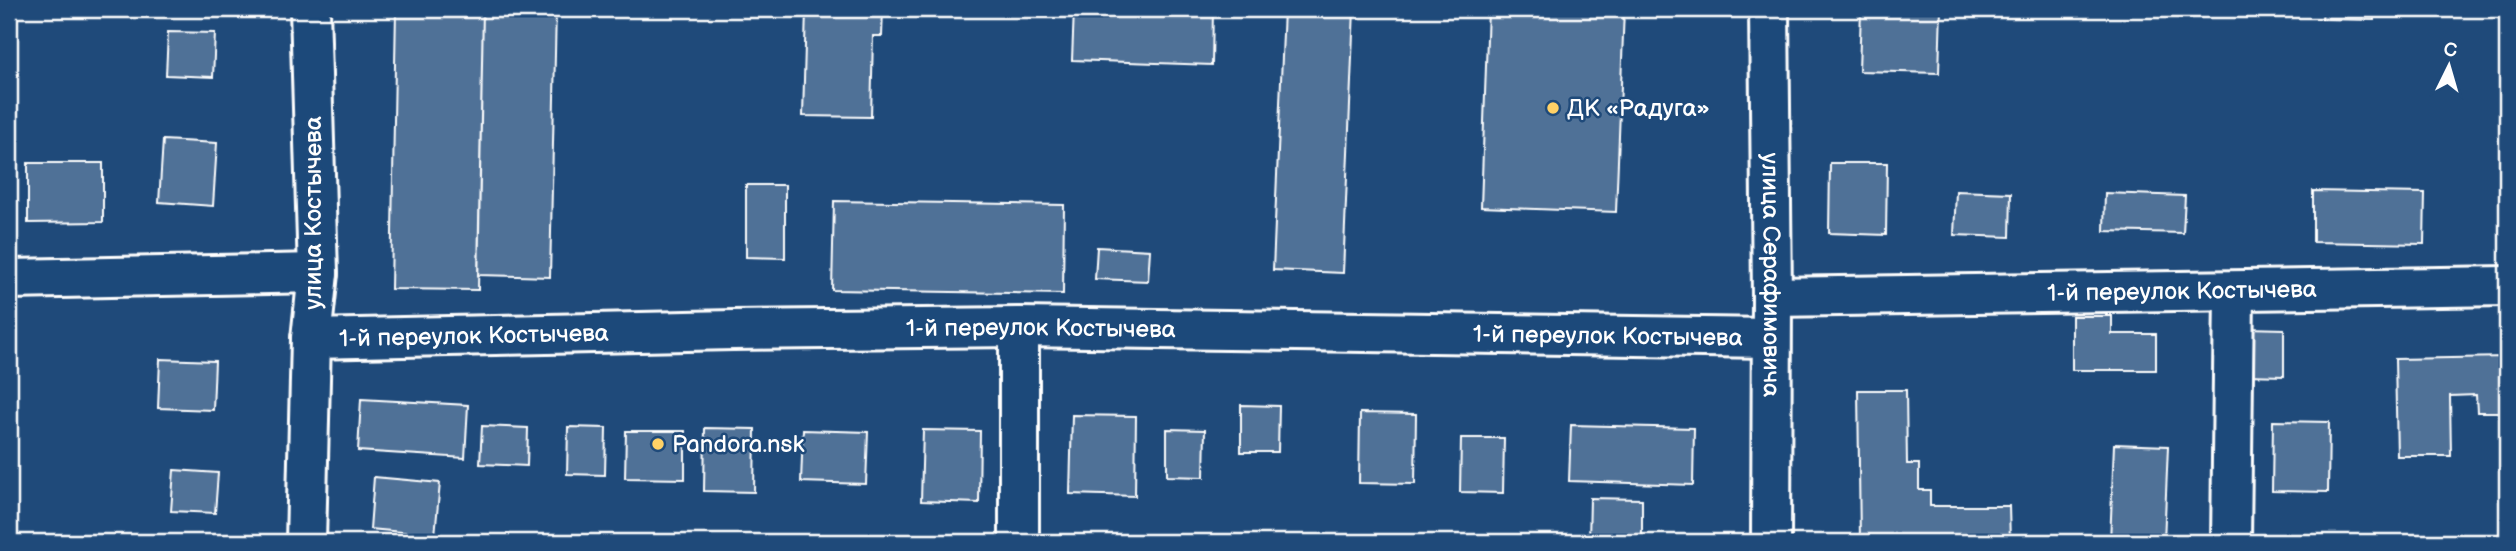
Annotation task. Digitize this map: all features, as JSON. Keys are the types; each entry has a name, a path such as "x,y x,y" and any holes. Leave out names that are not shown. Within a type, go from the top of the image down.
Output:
{"street":[{"name":"улица Костычева","path":"306,542 311,339 317,273 310,9"},
{"name":"улица Серафимовича","path":"1769,9 1771,542"},
{"path":"9,279 317,273"},
{"name":"1-й переулок Костычева","path":"1772,298 2507,286"},
{"path":"2231,542 2234,292"},
{"path":"1019,327 1019,542"},
{"name":"1-й переулок Костычева","path":"311,339 1019,327 1771,338"}],"building":[{"path":"396,9 483,9 478,290 391,289"},
{"path":"483,9 556,9 550,277 478,275"},
{"path":"806,9 883,9 882,36 873,36 871,117 803,116"},
{"path":"1074,9 1213,9 1212,65 1072,60"},
{"path":"1284,9 1354,9 1343,273 1273,270"},
{"name":"ДК «Радуга»","path":"1488,9 1624,9 1616,212 1481,207"},
{"path":"1861,9 1941,9 1939,73 1859,71"},
{"path":"2323,9 2374,9 2374,20 2322,19"},
{"path":"168,32 215,33 213,77 166,75"},
{"path":"163,140 217,143 213,206 159,202"},
{"path":"28,163 103,163 103,222 28,223"},
{"path":"1830,163 1887,163 1886,235 1829,233"},
{"path":"746,185 785,185 785,258 746,257"},
{"path":"1956,191 2011,193 2010,237 1954,235"},
{"path":"2313,191 2425,193 2424,244 2313,242"},
{"path":"2105,193 2185,196 2183,233 2104,231"},
{"path":"834,201 1064,205 1063,294 832,290"},
{"path":"1097,247 1150,250 1148,281 1095,279"},
{"path":"2072,316 2112,316 2112,334 2156,334 2156,370 2072,370"},
{"path":"2247,328 2284,329 2284,376 2246,375"},
{"path":"2507,357 2507,412 2477,412 2476,395 2450,396 2451,456 2397,456 2395,359"},
{"path":"160,359 215,361 213,410 158,408"},
{"path":"1858,390 1906,390 1907,464 1919,464 1919,490 1930,490 1930,506 2009,506 2010,542 1860,542"},
{"path":"361,399 468,405 465,458 358,451"},
{"path":"1241,405 1279,406 1278,452 1241,452"},
{"path":"1360,413 1416,414 1415,484 1359,483"},
{"path":"1072,415 1136,416 1135,496 1070,494"},
{"path":"2273,421 2329,422 2328,492 2272,491"},
{"path":"1571,425 1694,428 1693,485 1569,481"},
{"path":"482,426 528,428 527,466 480,464"},
{"path":"568,427 606,428 605,475 567,474"},
{"path":"705,428 755,429 754,492 704,491"},
{"path":"1167,429 1205,430 1204,477 1167,476"},
{"path":"803,430 868,432 866,484 801,482"},
{"path":"923,430 980,431 979,503 921,501"},
{"path":"626,431 685,431 685,479 625,478"},
{"path":"1461,438 1504,438 1503,493 1460,492"},
{"path":"2114,444 2168,446 2164,542 2110,542"},
{"path":"174,470 218,473 215,513 171,511"},
{"path":"374,477 440,483 435,535 370,529"},
{"path":"1590,498 1642,499 1642,542 1589,542"}],"place":[{"name":"ДК «Радуга»","path":"1553,108"},
{"name":"Pandora.nsk","path":"658,444"}]}
